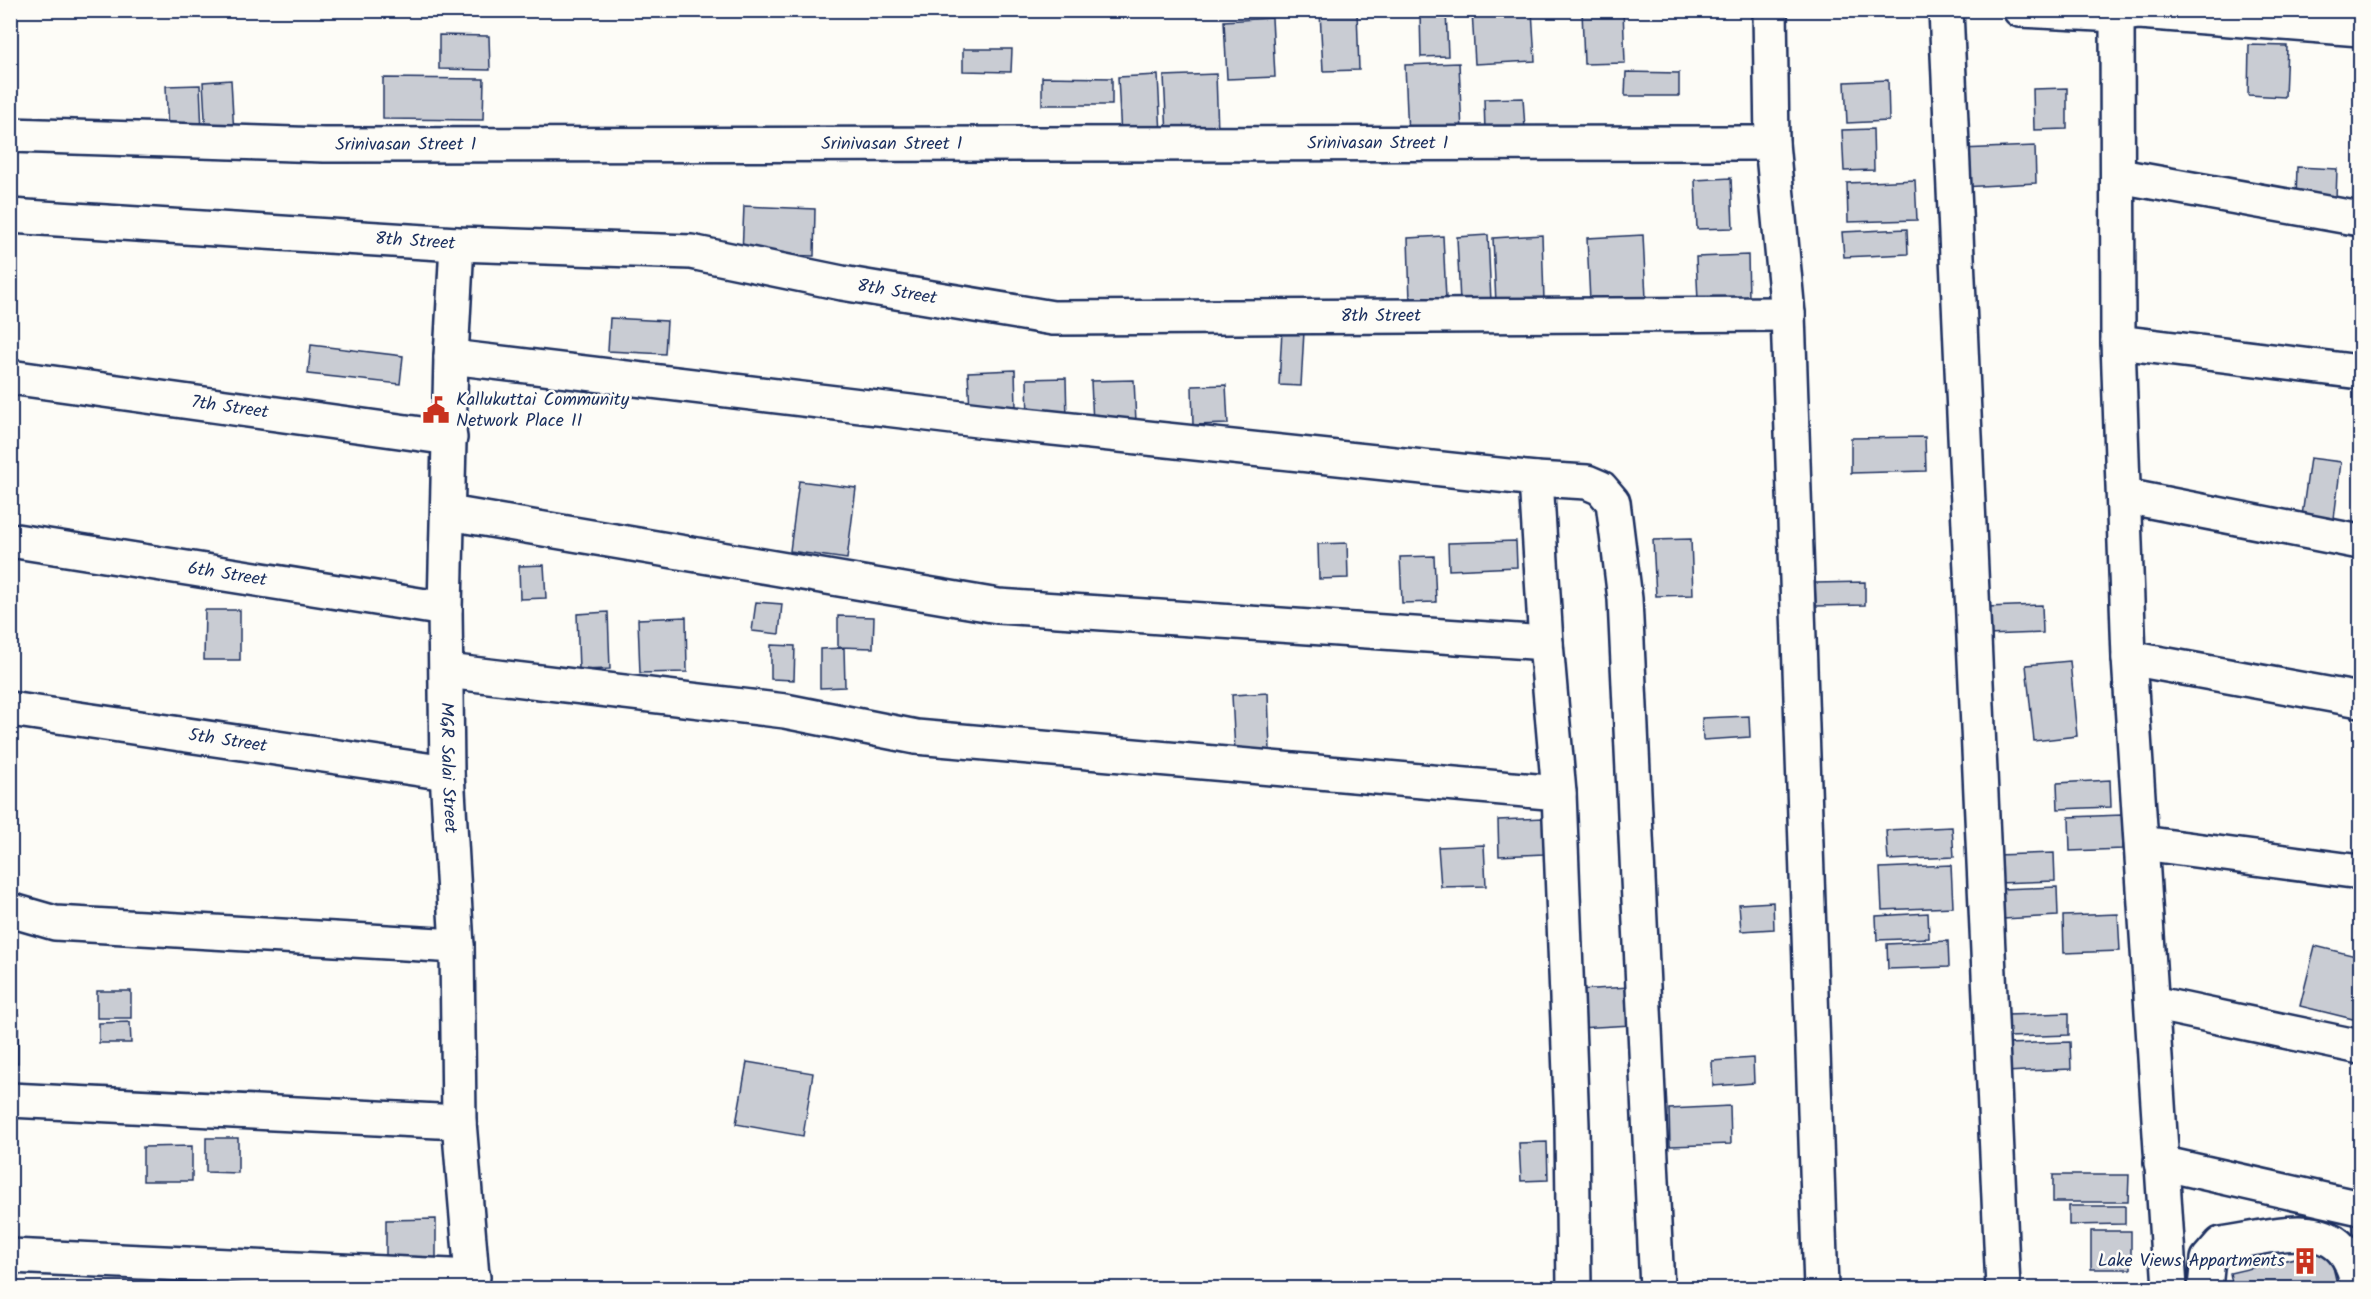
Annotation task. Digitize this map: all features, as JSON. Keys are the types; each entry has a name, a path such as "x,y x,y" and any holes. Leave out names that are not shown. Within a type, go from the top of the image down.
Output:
{"street":[{"path":"1770,10 1772,143 1788,314 1821,1288"},
{"path":"1946,10 2003,1288"},
{"path":"2020,10 2289,18 2361,29"},
{"path":"2132,12 2119,176 2118,342 2125,496 2128,658 2170,1288"},
{"name":"Srinivasan Street 1","path":"10,135 324,145 1772,143"},
{"path":"2119,176 2361,219"},
{"name":"8th Street","path":"10,216 457,244 691,252 842,283 1053,318 1788,314"},
{"name":"MGR Salai Street","path":"457,244 451,357 445,609 447,773 457,946 459,1122 473,1283"},
{"path":"2118,342 2361,372"},
{"path":"451,357 986,421 1536,479 1587,482 1601,488 1613,502 1625,599 1658,1288"},
{"name":"7th Street","path":"10,377 450,438"},
{"path":"1536,479 1546,644 1559,793 1572,1125 1574,1288"},
{"path":"2125,496 2361,542"},
{"path":"449,513 998,606 1546,644"},
{"name":"6th Street","path":"10,540 445,609"},
{"path":"2128,658 2361,700"},
{"path":"447,671 785,711 916,737 1559,793"},
{"name":"5th Street","path":"10,709 447,773"},
{"path":"2142,843 2361,872"},
{"path":"10,910 55,923 457,946"},
{"path":"2152,1003 2361,1047"},
{"path":"10,1100 459,1122"},
{"path":"2161,1163 2361,1208"},
{"path":"2205,1288 2208,1259 2222,1244 2311,1232 2335,1240 2351,1263 2358,1288"},
{"path":"10,1256 473,1283"}],"building":[{"path":"1472,10 1532,10 1535,61 1475,64"},
{"path":"1582,10 1623,10 1625,63 1584,64"},
{"path":"1357,11 1359,70 1323,71 1320,12"},
{"path":"1446,11 1448,56 1421,57 1420,12"},
{"path":"1272,18 1275,77 1227,79 1224,21"},
{"path":"439,35 489,36 490,70 439,69"},
{"path":"2249,45 2287,46 2285,97 2248,95"},
{"path":"963,49 1012,49 1011,72 963,71"},
{"path":"1459,63 1462,133 1408,136 1405,65"},
{"path":"1626,72 1679,73 1679,96 1625,96"},
{"path":"1216,74 1218,133 1167,135 1164,76"},
{"path":"1158,75 1161,135 1121,137 1118,77"},
{"path":"1042,77 1112,78 1112,105 1042,105"},
{"path":"383,78 484,79 483,120 383,119"},
{"path":"231,80 234,135 206,136 203,82"},
{"path":"1888,80 1889,121 1847,123 1845,82"},
{"path":"200,85 202,133 168,134 166,86"},
{"path":"2067,88 2067,129 2034,130 2033,89"},
{"path":"1523,98 1525,129 1485,131 1484,99"},
{"path":"1873,129 1874,170 1844,171 1842,130"},
{"path":"2035,146 2036,183 1962,187 1960,149"},
{"path":"2297,167 2337,169 2336,200 2296,199"},
{"path":"1731,178 1733,228 1697,229 1695,180"},
{"path":"1915,180 1917,220 1848,222 1847,183"},
{"path":"744,206 815,209 814,256 742,254"},
{"path":"1907,229 1908,254 1844,257 1842,232"},
{"path":"1488,235 1491,302 1460,303 1457,237"},
{"path":"1542,235 1544,301 1496,303 1493,238"},
{"path":"1643,235 1646,299 1590,301 1587,238"},
{"path":"1443,236 1446,299 1410,301 1408,238"},
{"path":"1748,255 1749,299 1698,301 1696,257"},
{"path":"610,318 667,321 665,354 608,351"},
{"path":"1282,330 1304,331 1301,386 1279,385"},
{"path":"311,345 403,356 400,384 308,374"},
{"path":"1015,370 1016,408 970,410 968,372"},
{"path":"1066,378 1067,420 1028,421 1027,379"},
{"path":"1134,380 1136,422 1093,424 1091,381"},
{"path":"1226,385 1228,424 1193,425 1192,386"},
{"path":"1925,437 1926,471 1851,473 1851,438"},
{"path":"2310,458 2341,462 2333,527 2301,523"},
{"path":"799,481 856,488 847,559 790,551"},
{"path":"1691,539 1693,595 1656,596 1653,540"},
{"path":"1516,541 1517,567 1449,570 1448,543"},
{"path":"1347,543 1348,578 1319,579 1318,544"},
{"path":"1434,556 1436,602 1402,603 1400,557"},
{"path":"544,565 546,598 520,599 519,566"},
{"path":"1865,582 1865,605 1816,606 1815,583"},
{"path":"756,602 782,604 779,634 752,631"},
{"path":"2042,605 2043,633 1987,635 1986,607"},
{"path":"205,610 240,610 240,660 204,660"},
{"path":"608,612 610,669 579,670 577,614"},
{"path":"838,616 874,617 873,648 838,647"},
{"path":"686,617 687,672 640,673 638,619"},
{"path":"771,645 795,646 794,680 771,679"},
{"path":"844,648 845,687 820,688 820,649"},
{"path":"2070,661 2077,736 2034,741 2026,665"},
{"path":"1268,693 1270,751 1235,752 1232,695"},
{"path":"1749,716 1750,737 1703,740 1702,718"},
{"path":"2110,780 2111,807 2058,809 2057,783"},
{"path":"2122,815 2123,849 2070,851 2069,817"},
{"path":"1543,818 1544,854 1499,856 1498,820"},
{"path":"1952,827 1954,857 1888,860 1886,830"},
{"path":"1484,845 1486,886 1441,887 1438,847"},
{"path":"2054,853 2055,881 1997,883 1996,855"},
{"path":"1951,865 1953,907 1882,910 1880,868"},
{"path":"2057,887 2058,916 2003,919 2001,889"},
{"path":"1773,902 1774,929 1741,931 1739,904"},
{"path":"1928,913 1929,938 1877,940 1876,916"},
{"path":"2118,914 2120,951 2064,953 2063,916"},
{"path":"1948,941 1949,967 1888,969 1887,944"},
{"path":"2315,946 2360,957 2360,1006 2357,1020 2300,1006"},
{"path":"1630,987 1632,1025 1578,1028 1577,990"},
{"path":"97,991 131,991 131,1018 97,1018"},
{"path":"2069,1013 2069,1035 2007,1037 2006,1015"},
{"path":"10,1014 18,1014 18,1063 10,1063"},
{"path":"130,1022 131,1043 99,1043 99,1023"},
{"path":"2070,1042 2071,1069 2005,1072 2004,1044"},
{"path":"1753,1058 1754,1083 1713,1086 1712,1061"},
{"path":"747,1062 813,1073 803,1136 736,1124"},
{"path":"1730,1106 1731,1144 1670,1146 1669,1109"},
{"path":"206,1138 238,1138 238,1173 206,1172"},
{"path":"1547,1142 1548,1180 1521,1181 1519,1143"},
{"path":"192,1146 192,1181 143,1181 143,1147"},
{"path":"2053,1175 2129,1175 2128,1202 2053,1202"},
{"path":"2069,1206 2125,1206 2125,1224 2069,1225"},
{"path":"436,1219 436,1262 386,1262 386,1220"},
{"path":"2091,1231 2131,1231 2131,1269 2091,1269"},
{"name":"Lake Views Appartments","path":"2329,1250 2338,1288 2233,1288 2230,1273"}],"place":[{"name":"Kallukuttai Community Network Place II","path":"436,410"},
{"name":"Lake Views Appartments","path":"2305,1261"}]}
